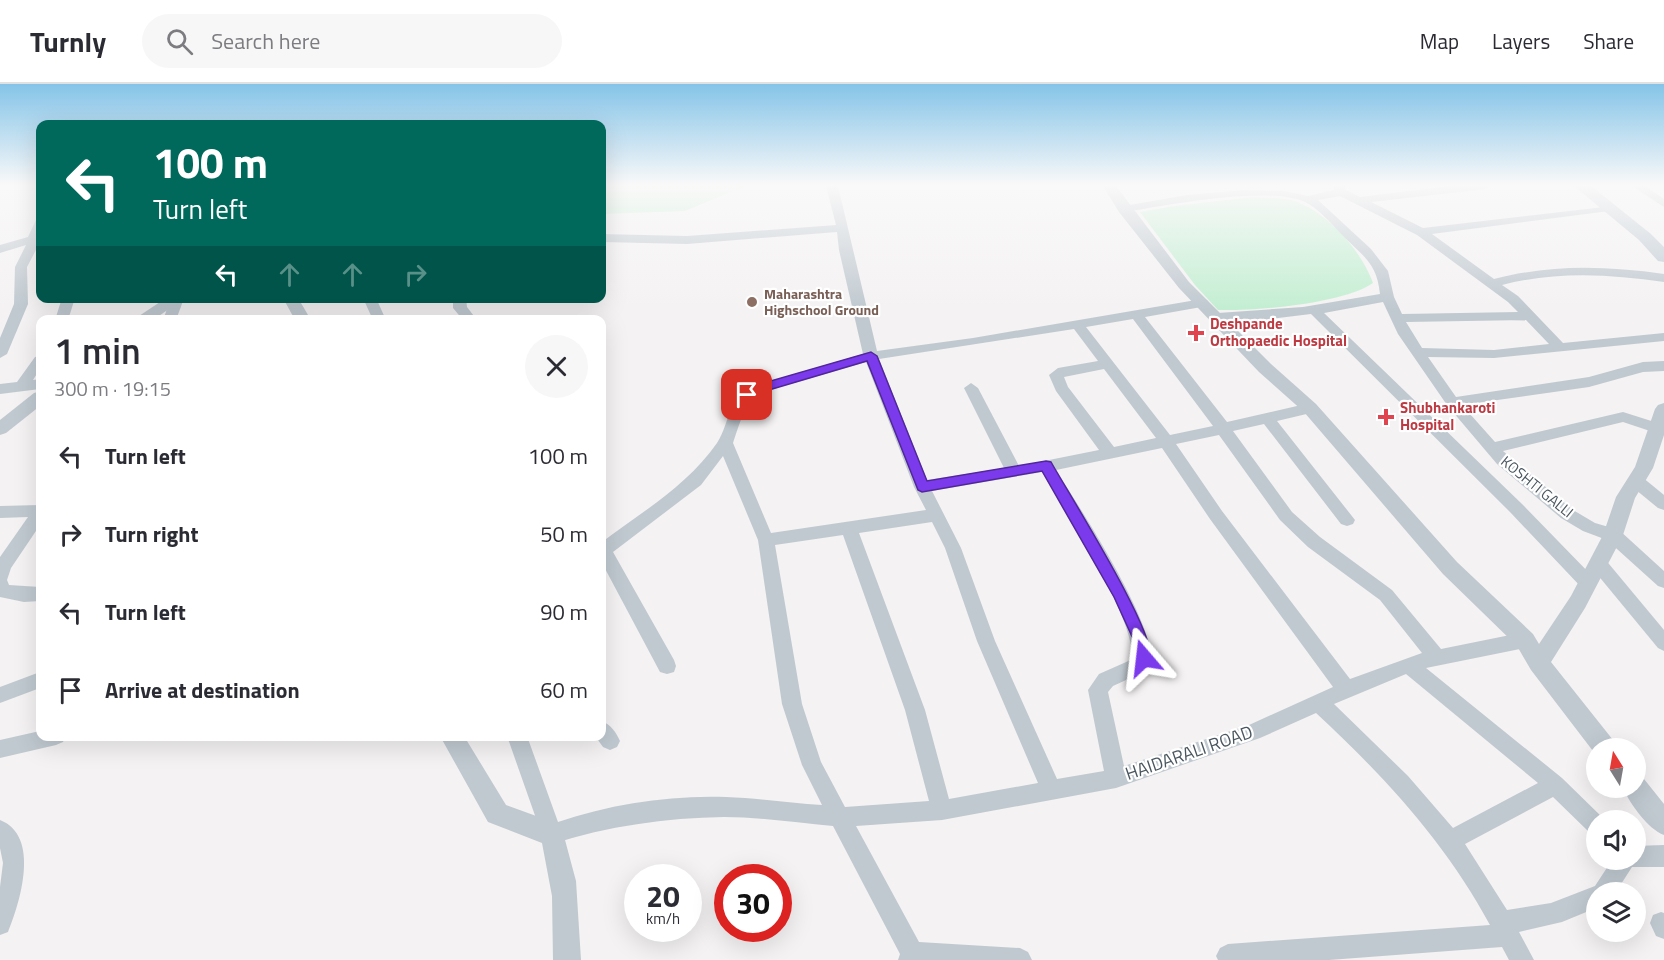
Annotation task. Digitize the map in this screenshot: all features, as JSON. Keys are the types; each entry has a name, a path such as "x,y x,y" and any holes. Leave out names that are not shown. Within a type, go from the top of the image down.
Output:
{"main road":[{"path":"1630,227 1664,257"}],"street":[{"path":"1138,227 1185,285 1265,368 1310,408 1450,568 1524,640 1597,738"},
{"name":"KOSHTI GALLI","path":"1341,227 1367,252 1384,274 1387,297 1417,352 1452,402 1502,459 1567,514 1590,527 1613,535 1664,581"},
{"path":"1411,227 1494,283 1513,299 1558,346"},
{"path":"1421,232 1461,227"},
{"path":"606,238 687,240 843,228 845,250 871,356 922,487 953,548 986,641 1051,789"},
{"path":"0,354 21,304 21,267 36,232"},
{"path":"0,249 33,239"},
{"path":"1494,283 1534,272 1570,270 1614,271 1664,278"},
{"path":"1218,317 1267,317 1336,308 1387,297"},
{"path":"150,315 172,303"},
{"path":"606,547 696,481 725,443 740,404 747,395 758,389 871,356 973,342 1202,303"},
{"path":"1314,310 1500,491 1588,583"},
{"path":"1136,314 1286,516 1314,542 1386,595 1437,658"},
{"path":"1397,318 1528,316"},
{"path":"1077,324 1165,441 1258,573 1345,688"},
{"path":"1417,352 1494,354 1664,337"},
{"path":"1108,364 1063,371 1056,375 1061,388 1110,453"},
{"path":"22,385 36,366"},
{"path":"1452,402 1589,382 1643,368 1664,366"},
{"path":"0,389 22,385 36,394"},
{"path":"971,388 1014,472"},
{"path":"0,429 36,399"},
{"path":"922,487 1110,453 1310,408"},
{"path":"1539,663 1588,583 1613,535 1626,497 1644,468 1664,409"},
{"path":"1492,448 1623,417 1659,429"},
{"path":"1267,418 1347,520"},
{"path":"725,443 766,540 792,704 812,765 841,817 911,956 1020,960"},
{"path":"1046,466 1120,595 1144,651 1143,663 1106,680 1098,690 1116,778"},
{"path":"1636,481 1664,504"},
{"path":"0,512 36,512"},
{"path":"766,540 850,530 937,515"},
{"path":"0,576 3,566 36,518"},
{"path":"850,530 915,710 942,810"},
{"path":"606,557 667,666"},
{"path":"1598,563 1664,643"},
{"path":"0,584 2,591 24,595 36,594"},
{"name":"HAIDARALI ROAD","path":"552,834 588,822 640,812 725,807 841,817 942,810 1116,778 1253,732 1345,688 1408,665 1524,640"},
{"path":"1408,665 1556,785 1586,815"},
{"path":"0,695 36,682"},
{"path":"1318,702 1368,748 1450,841 1522,960"},
{"path":"0,749 36,741"},
{"path":"454,741 497,814 552,834"},
{"path":"519,741 562,863 568,921 567,960"},
{"path":"1450,841 1556,785"},
{"path":"1644,798 1664,823"},
{"path":"0,830 15,860 13,881 0,924"},
{"path":"1646,857 1664,856"},
{"path":"1228,956 1505,929 1586,902"}],"green space":[{"path":"1151,227 1334,227 1352,246 1368,270 1373,283 1341,296 1298,305 1218,310 1195,285"}],"place":[{"name":"Maharashtra Highschool Ground","path":"752,302"},
{"name":"Deshpande Orthopaedic Hospital","path":"1196,333"},
{"name":"Shubhankaroti Hospital","path":"1386,417"}],"route":[{"path":"747,395 758,389 871,356 922,487 1046,466 1120,595 1142,641 1144,658"}]}
